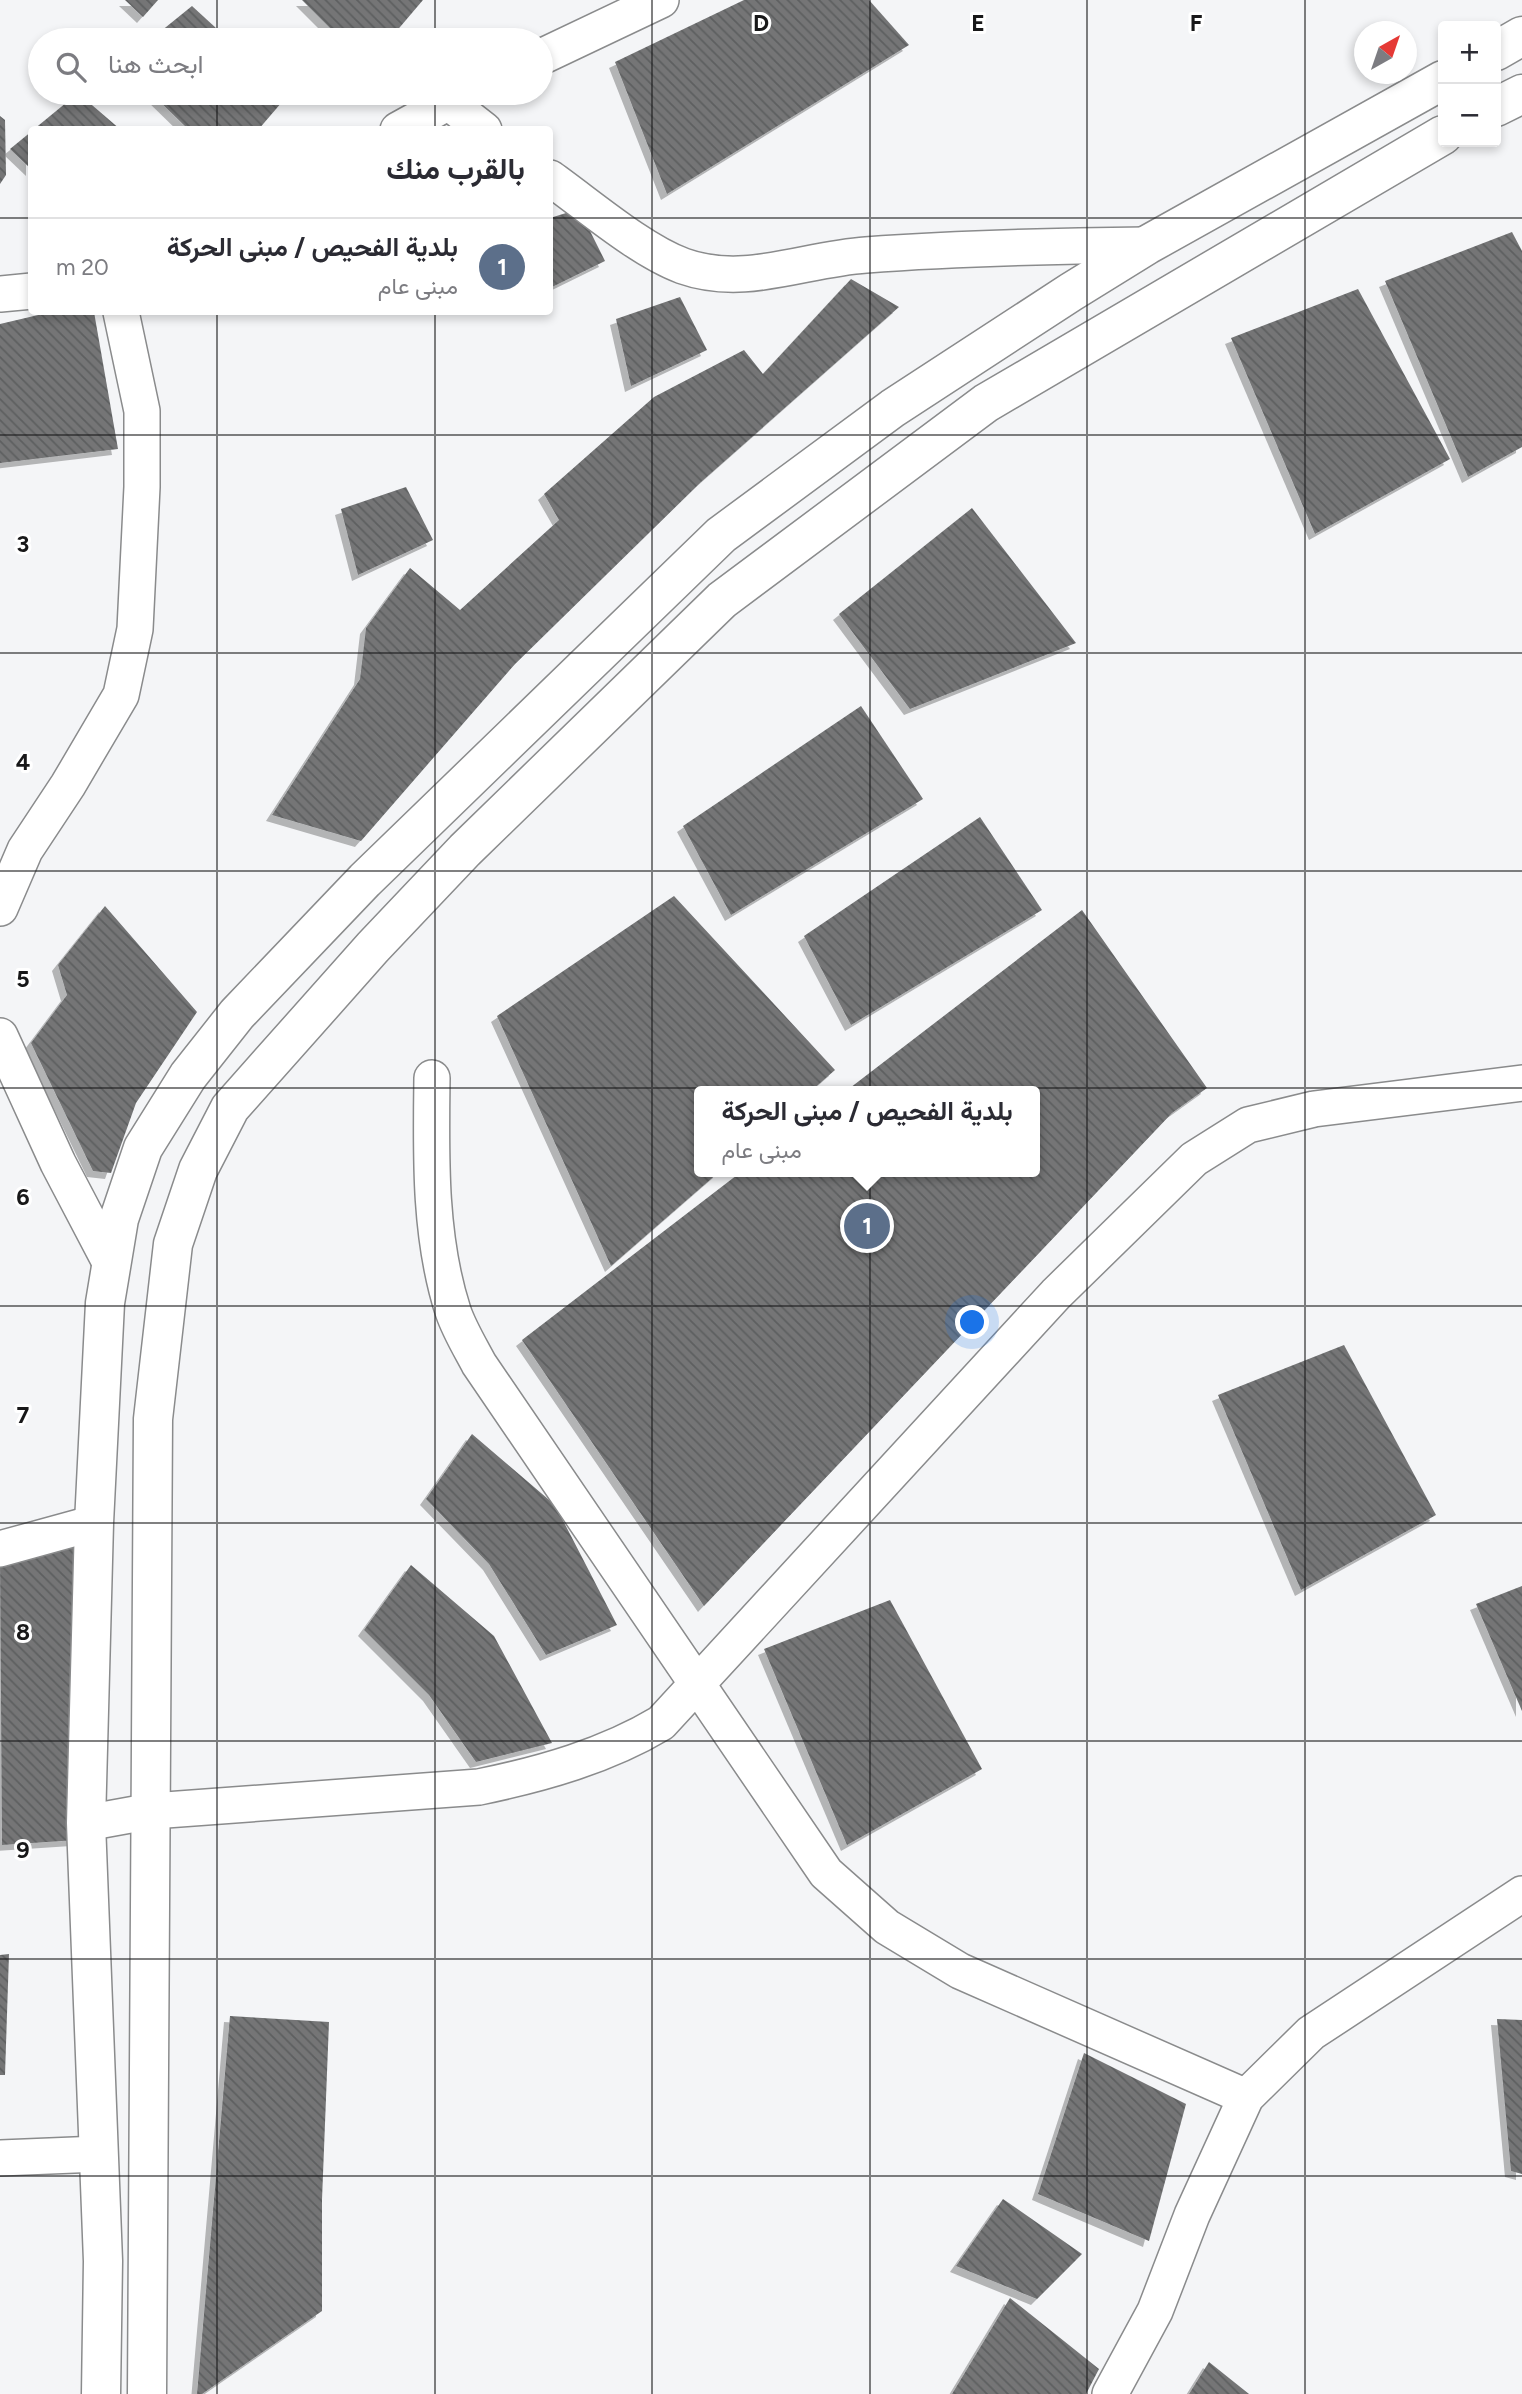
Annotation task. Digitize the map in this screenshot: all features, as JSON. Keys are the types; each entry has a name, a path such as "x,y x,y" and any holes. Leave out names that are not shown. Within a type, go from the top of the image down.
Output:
{"street":[{"path":"553,51 661,0"},
{"path":"1501,48 1522,36"},
{"path":"101,2394 103,2260 86,1823 94,1523 105,1303 119,1219 143,1148 188,1076 237,1014 365,880 720,535 893,408 1147,245 1438,83"},
{"path":"1501,104 1522,94"},
{"path":"405,126 442,105"},
{"path":"463,105 481,126"},
{"path":"147,2394 153,1419 173,1244 198,1170 230,1108 373,947 465,850 722,600 986,402 1438,138"},
{"path":"1282,169 1307,214"},
{"path":"553,180 656,253 682,265 712,274 748,275 862,255 1001,247 1147,245"},
{"path":"0,294 28,291"},
{"path":"0,908 25,850 68,785 121,695 135,629 142,487 142,411 122,315"},
{"path":"0,1036 58,1163 111,1264"},
{"path":"432,1078 431,1164 439,1251 454,1313 479,1364 826,1873 887,1927 960,1971 1246,2097"},
{"path":"86,1823 152,1811 479,1787 526,1777 628,1743 661,1723 1056,1293 1194,1159 1248,1125 1288,1116 1522,1083"},
{"path":"0,1549 94,1523"},
{"path":"1110,2394 1155,2311 1192,2215 1246,2097 1311,2033 1522,1894"},
{"path":"0,2158 99,2154"}],"building":[{"path":"125,0 158,0 143,17"},
{"path":"302,0 423,0 399,28 330,28"},
{"path":"744,0 869,0 909,45 667,194 615,62"},
{"path":"192,6 216,28 165,28"},
{"path":"63,105 92,105 116,126 38,126"},
{"path":"163,105 279,105 261,126 185,126"},
{"path":"0,116 5,120 6,175 0,184"},
{"path":"28,134 28,166 10,149"},
{"path":"579,209 605,261 553,287 553,217"},
{"path":"1512,232 1522,251 1522,447 1468,477 1385,281"},
{"path":"851,279 899,307 701,482 515,664 361,841 272,815 360,679 366,628 410,568 460,610 559,520 544,494 654,397 744,350 763,374"},
{"path":"1358,289 1450,459 1315,534 1231,338"},
{"path":"680,297 707,350 631,386 616,319"},
{"path":"38,315 95,315 118,449 0,463 0,324"},
{"path":"406,487 433,540 358,575 341,509"},
{"path":"972,508 1076,643 910,709 839,614"},
{"path":"861,706 923,799 731,915 683,826"},
{"path":"980,817 1042,910 851,1025 804,936"},
{"path":"674,896 835,1070 817,1086 694,1086 694,1177 713,1177 611,1266 497,1016"},
{"path":"105,906 197,1012 136,1103 111,1173 93,1171 31,1043 67,995 58,965"},
{"path":"1082,910 1207,1088 1172,1113 704,1606 522,1340 734,1177 1040,1177 1040,1086 853,1086"},
{"path":"1344,1345 1436,1515 1301,1590 1218,1395"},
{"path":"472,1434 555,1505 617,1625 546,1655 489,1564 426,1499"},
{"path":"67,1539 83,1552 77,1840 2,1845 0,1558"},
{"path":"411,1565 494,1636 552,1743 476,1762 429,1695 364,1630"},
{"path":"1522,1586 1522,1711 1476,1604"},
{"path":"890,1600 982,1769 847,1845 764,1649"},
{"path":"9,1954 5,2075 0,2075 0,1955"},
{"path":"230,2016 329,2022 322,2200 322,2311 202,2394 197,2394"},
{"path":"1497,2019 1522,2020 1522,2174 1511,2171"},
{"path":"1084,2053 1186,2104 1149,2241 1038,2194"},
{"path":"1003,2199 1082,2254 1037,2299 956,2266"},
{"path":"1010,2298 1099,2369 1086,2394 952,2394"},
{"path":"1209,2362 1249,2394 1189,2394"}],"place":[{"name":"بلدية الفحيص / مبنى الحركة","path":"867,1226"}]}
